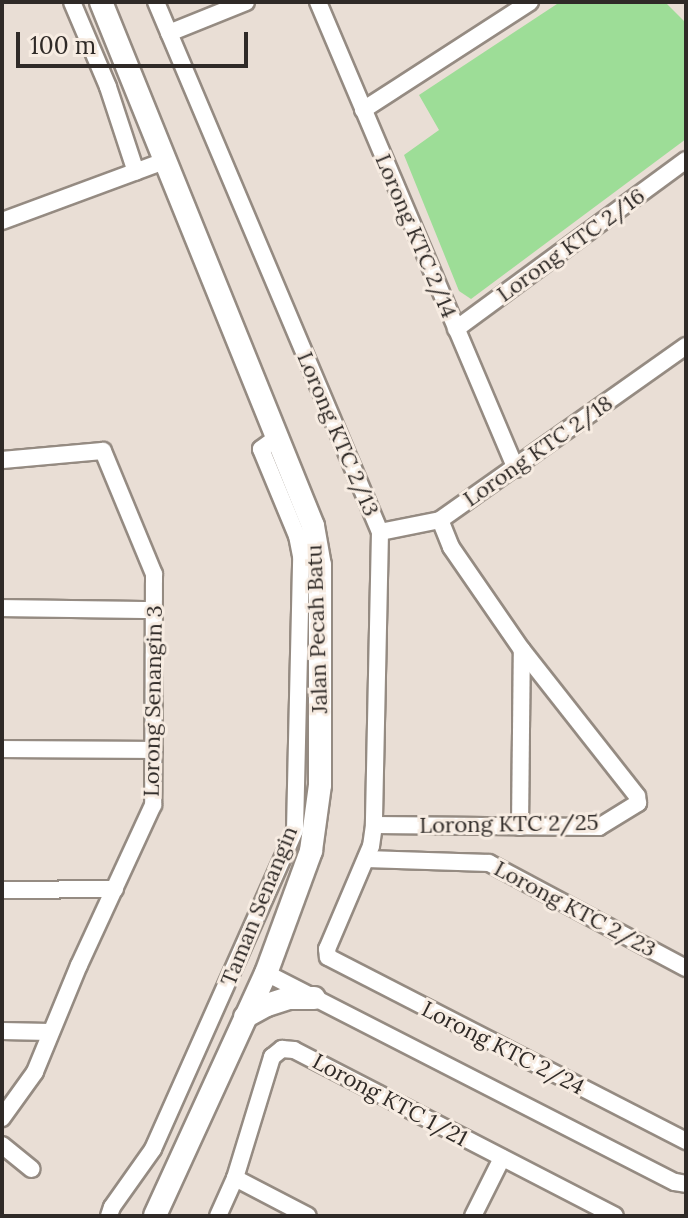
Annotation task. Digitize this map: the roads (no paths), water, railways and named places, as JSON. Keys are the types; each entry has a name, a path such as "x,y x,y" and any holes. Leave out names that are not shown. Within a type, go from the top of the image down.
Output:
{"street":[{"path":"72,2 108,87 136,172"},
{"name":"Jalan Pecah Batu","path":"101,2 275,439 313,526 320,565 320,785 311,851 266,973 155,1216"},
{"name":"Lorong KTC 2/13","path":"156,2 380,532 374,825 366,859 327,949"},
{"path":"169,33 246,2"},
{"name":"Lorong KTC 2/14","path":"318,2 516,469"},
{"path":"363,110 530,2"},
{"name":"Lorong KTC 2/16","path":"456,329 686,160"},
{"path":"3,216 164,161"},
{"name":"Lorong KTC 2/18","path":"380,532 440,520 686,346"},
{"name":"Taman Senangin","path":"109,1216 112,1207 153,1149 295,830 301,556 297,536 261,449 275,439"},
{"name":"Lorong Senangin 3","path":"2,460 103,451 154,574 153,805 50,1032 35,1072 2,1118"},
{"path":"440,520 451,547 522,650 520,827"},
{"path":"2,608 154,610"},
{"name":"Lorong KTC 2/25","path":"374,825 599,827 638,803 637,796 522,650"},
{"path":"2,749 154,750"},
{"name":"Lorong KTC 2/23","path":"366,859 489,863 686,968"},
{"path":"2,890 115,889"},
{"name":"Lorong KTC 2/24","path":"327,949 332,961 686,1141"},
{"path":"266,973 675,1182 686,1184"},
{"path":"245,1017 288,998 314,998"},
{"path":"2,1031 50,1032"},
{"name":"Lorong KTC 1/21","path":"218,1216 235,1178 272,1057 282,1049 294,1050 615,1216"},
{"path":"2,1145 32,1169"},
{"path":"473,1216 502,1158"},
{"path":"235,1178 308,1216"}]}
